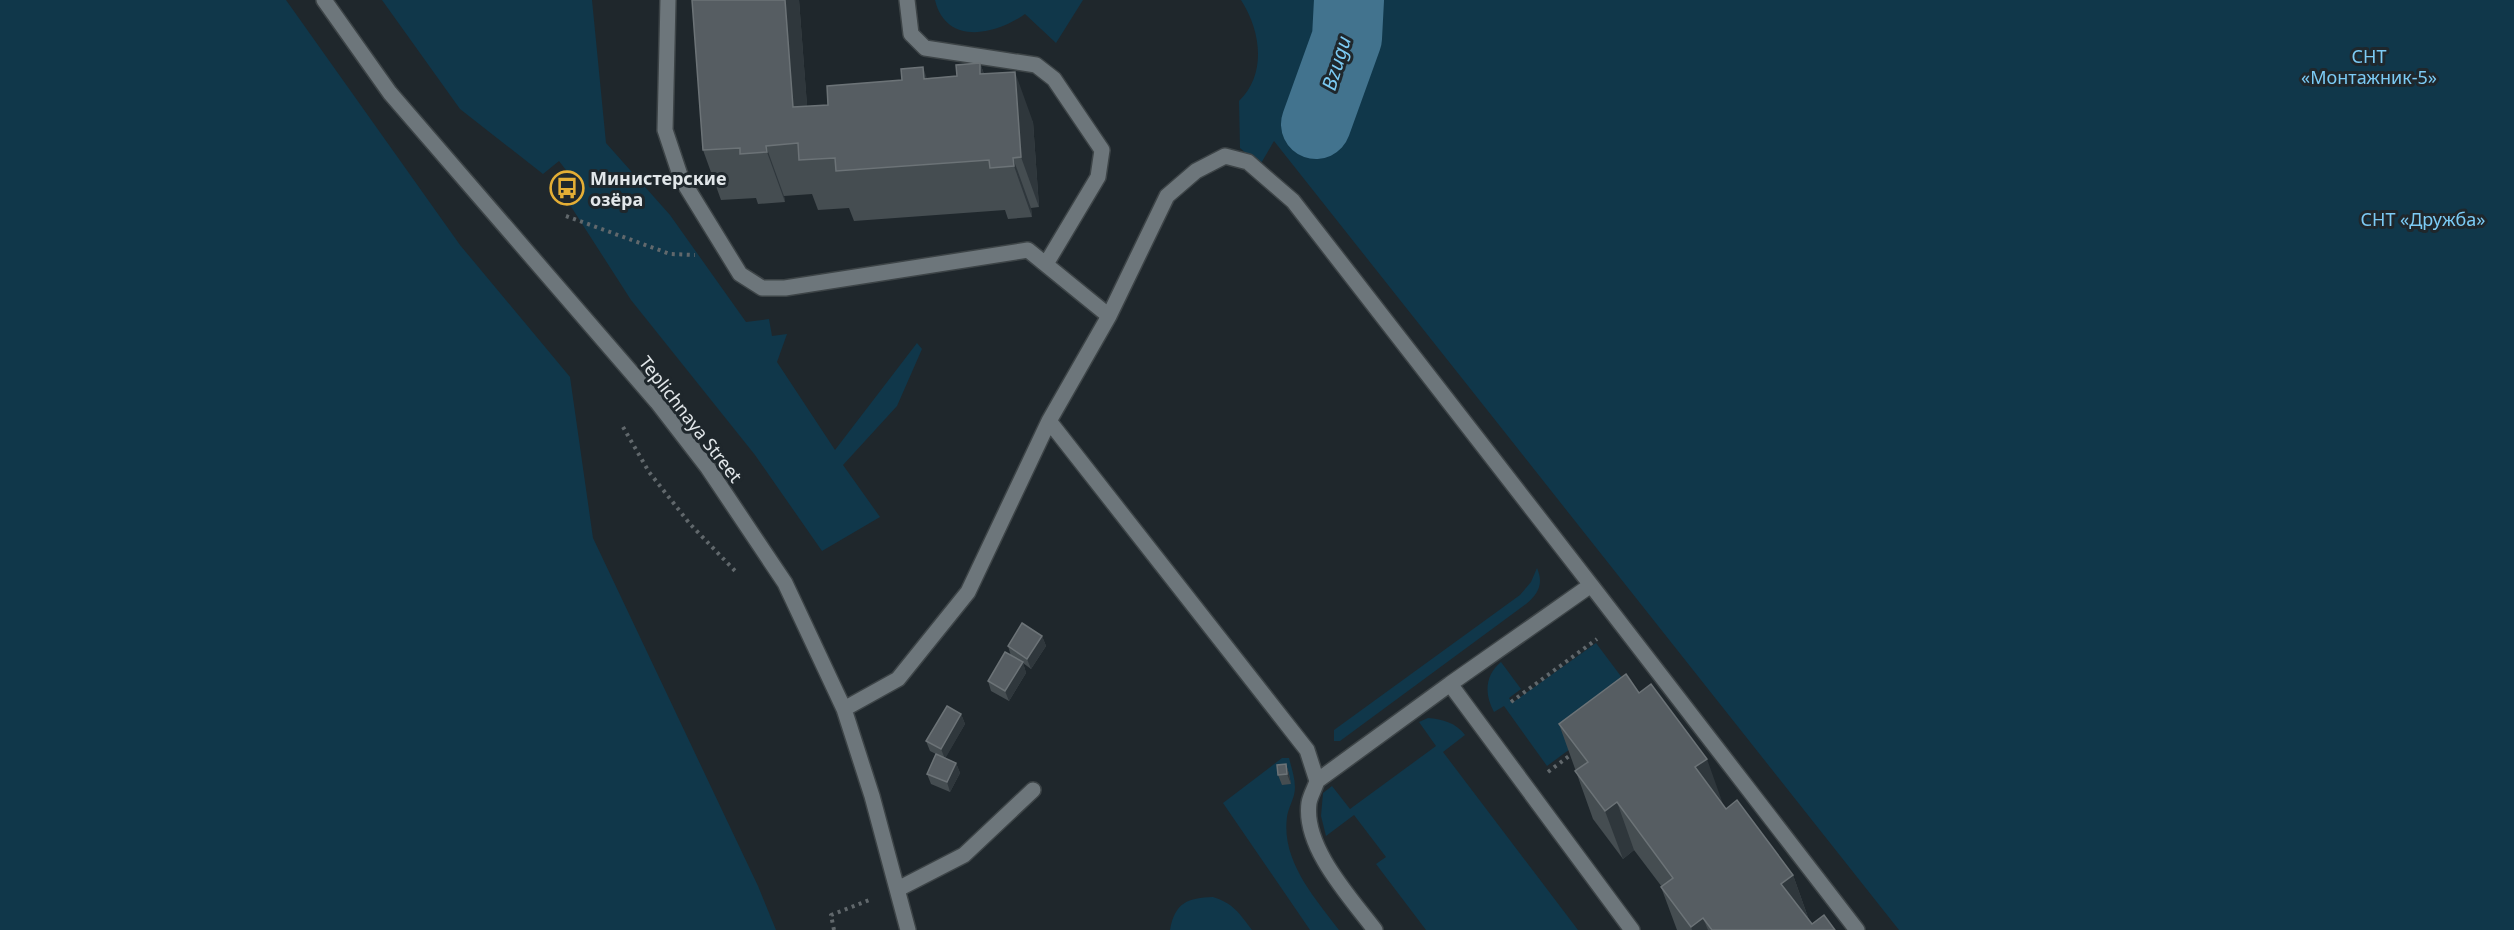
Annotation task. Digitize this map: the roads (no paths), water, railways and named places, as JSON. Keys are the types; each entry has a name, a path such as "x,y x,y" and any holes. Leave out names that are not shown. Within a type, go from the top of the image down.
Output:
{"street":[{"name":"Teplichnaya Street","path":"324,0 390,93 657,402 708,468 785,583 844,709 872,796 908,930"},
{"path":"668,0 665,130 681,178 740,274 762,288 785,288 1029,250 1109,316"},
{"path":"907,0 911,34 926,48 1036,65 1054,79 1102,150 1098,177 1046,264"},
{"path":"844,709 898,679 968,592 1049,421 1109,316 1167,196 1196,171 1225,156 1248,162 1293,201 1857,930"},
{"path":"1049,421 1307,750 1317,781"},
{"path":"1375,930 1329,869 1311,832 1309,803 1317,781 1591,585"},
{"path":"1450,684 1632,930"},
{"path":"898,889 964,855 1033,790"}],"waterway":[{"name":"Bzugu","path":"1316,124 1347,38 1349,0"}],"place":[{"name":"Министерские озёра","path":"567,188"}],"park label":[{"name":"СНТ «Монтажник-5»","path":"2369,66"},
{"name":"СНТ «Дружба»","path":"2423,219"}]}
